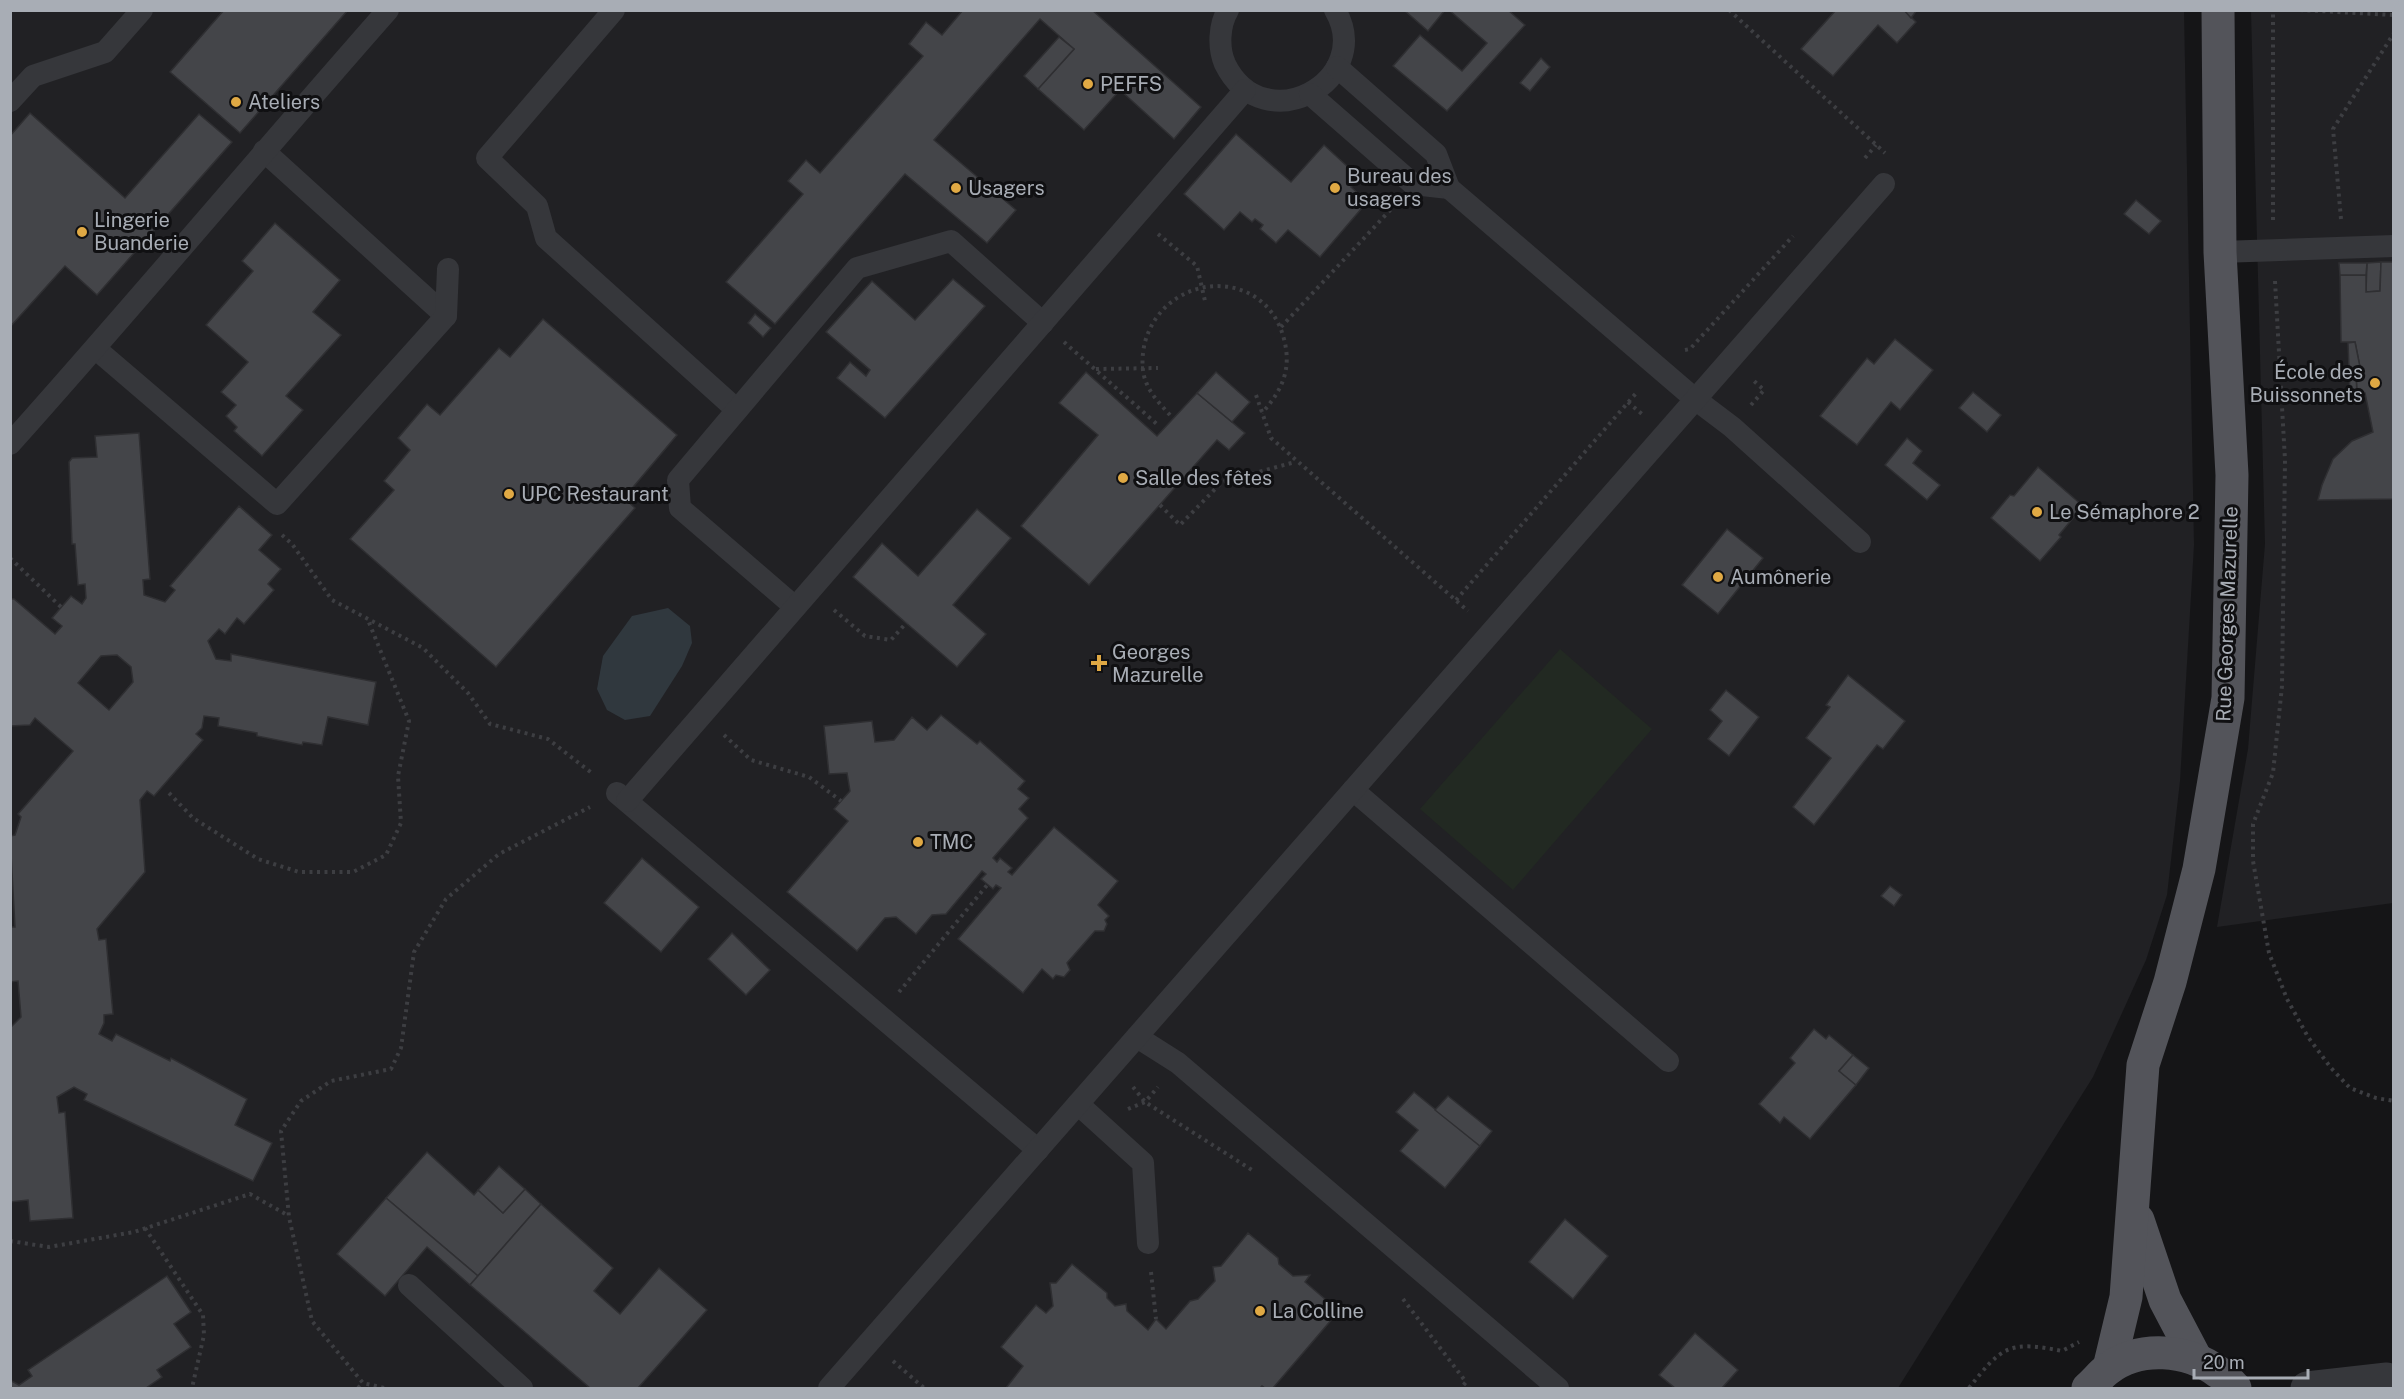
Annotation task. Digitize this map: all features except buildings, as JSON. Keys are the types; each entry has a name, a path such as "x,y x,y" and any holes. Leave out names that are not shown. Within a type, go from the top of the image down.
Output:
{"main road":[{"name":"Rue Georges Mazurelle","path":"2099,1378 2126,1297 2143,1065 2170,982 2199,869 2228,698 2232,475 2220,252 2218,10"},
{"name":"Rue Georges Mazurelle","path":"2134,1207 2165,1300 2196,1359"},
{"path":"2099,1378 2137,1355 2167,1353 2196,1359 2220,1372 2235,1389"}],"street":[{"path":"2307,1389 2384,1382"}],"lane":[{"path":"10,101 33,76 105,52 142,10"},
{"path":"10,444 96,349 264,151 388,10"},
{"path":"614,10 487,158 537,206 546,238 737,410"},
{"path":"1228,10 1220,36 1222,56 1231,75 1245,90 1260,98 1277,101 1294,100 1310,94 1326,83 1337,67 1342,50 1342,31 1335,10"},
{"path":"1337,67 1436,154 1449,188 1695,399 1732,427 1860,542"},
{"path":"1038,1150 622,797 702,715 1245,90"},
{"path":"1310,94 1413,184 1449,188"},
{"path":"264,151 446,316"},
{"path":"829,1389 1884,184"},
{"path":"803,598 680,508 678,480 857,268 951,241 1043,323"},
{"path":"2220,252 2394,246"},
{"path":"96,349 277,504 446,316 448,269"},
{"path":"1353,790 1668,1061"},
{"path":"1137,1037 1178,1063 1558,1389"},
{"path":"1078,1104 1143,1163 1148,1243"},
{"path":"409,1285 522,1389"}],"path":[{"path":"2273,10 2273,250 2285,460 2282,686 2273,773 2253,824 2253,861 2269,953 2287,999 2308,1037 2331,1068 2350,1088 2376,1098 2394,1101"},
{"path":"2300,10 2394,15"},
{"path":"2343,248 2333,129 2394,33"},
{"path":"1281,327 1413,184"},
{"path":"1136,215 1197,266 1205,301"},
{"path":"1170,415 1154,397 1145,381 1143,350 1149,327 1162,308 1181,294 1203,286 1227,286 1249,294 1268,308 1281,327 1287,350 1286,374 1277,396 1262,414"},
{"path":"1043,323 1158,425"},
{"path":"1095,369 1158,368"},
{"path":"1256,395 1270,438 1491,632"},
{"path":"1160,505 1180,525 1222,482 1296,462"},
{"path":"274,528 292,544 332,600 423,648 468,693 490,724 548,739 622,797 499,854 446,898 414,952 401,1048 391,1069 331,1081 301,1101 280,1131 289,1217 312,1320 363,1383 384,1389"},
{"path":"10,558 61,607"},
{"path":"803,598 865,636 891,640 907,622"},
{"path":"169,793 194,818 258,859 299,872 353,872 386,855 401,823 398,776 409,721 368,619"},
{"path":"702,715 751,760 809,777 841,801"},
{"path":"879,1016 988,884"},
{"path":"1114,1063 1145,1102 1253,1171"},
{"path":"10,1241 50,1247 134,1232 249,1194 289,1217"},
{"path":"145,1228 203,1315 204,1335 192,1389"},
{"path":"1148,1243 1156,1320"},
{"path":"1400,1295 1466,1382 1461,1389"},
{"path":"1969,1389 1989,1363 2013,1347 2031,1345 2062,1351 2082,1340"},
{"path":"871,1341 924,1389"},
{"path":"358,1389 363,1383"}],"shaded area":[{"name":"Georges Mazurelle","path":"10,11 2184,11 2194,545 2180,781 2167,895 2146,960 2093,1077 1898,1388 11,1388"},
{"path":"2251,11 2393,11 2393,903 2217,927 2248,749 2265,544"},
{"path":"668,608 690,626 692,643 682,666 650,716 625,720 607,710 597,689 603,656 632,616"},
{"path":"1560,649 1652,729 1513,890 1420,809"}],"place":[{"name":"PEFFS","path":"1088,84"},
{"name":"Ateliers","path":"236,102"},
{"name":"Usagers","path":"956,188"},
{"name":"Bureau des usagers","path":"1335,188"},
{"name":"Lingerie Buanderie","path":"82,232"},
{"name":"École des Buissonnets","path":"2375,383"},
{"name":"Salle des fêtes","path":"1123,478"},
{"name":"UPC Restaurant","path":"509,494"},
{"name":"Le Sémaphore 2","path":"2037,512"},
{"name":"Aumônerie","path":"1718,577"},
{"name":"Georges Mazurelle","path":"1099,663"},
{"name":"TMC","path":"918,842"},
{"name":"La Colline","path":"1260,1311"}]}
